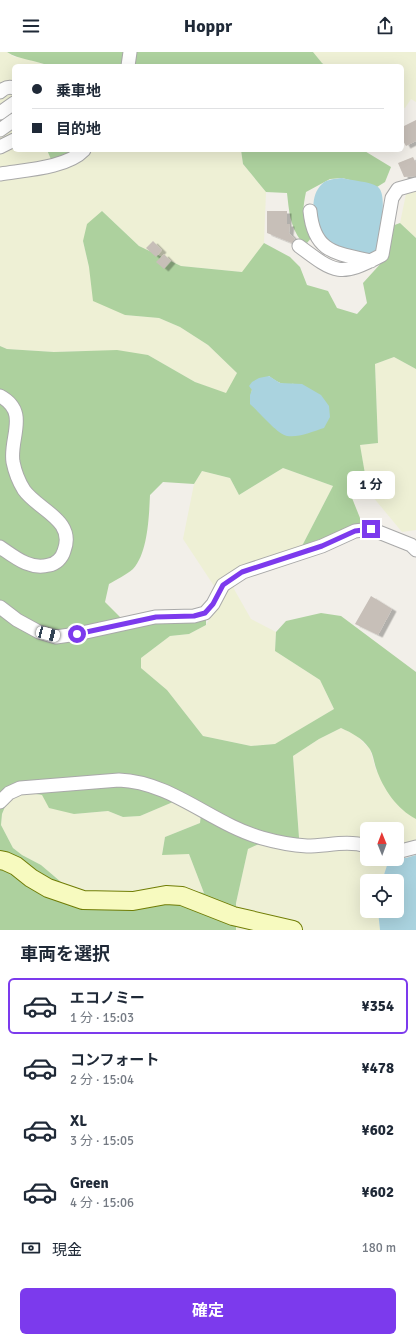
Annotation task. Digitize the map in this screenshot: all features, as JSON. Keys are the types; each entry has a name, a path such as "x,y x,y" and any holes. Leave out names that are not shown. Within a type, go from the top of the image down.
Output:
{"main road":[{"path":"0,860 5,860 16,866 48,888 83,900 133,901 166,895 182,896 233,916 294,930"}],"street":[{"path":"128,64 130,52"},
{"path":"0,92 3,88 10,86 12,87"},
{"path":"0,113 12,104"},
{"path":"0,130 12,121"},
{"path":"0,147 12,141"},
{"path":"0,174 65,162 82,152"},
{"path":"299,246 325,266 342,271 352,269 382,255 392,198 398,190 405,186 416,184"},
{"path":"310,211 311,224 317,238 326,248 341,254 371,260"},
{"path":"0,396 14,407 16,416 13,460 17,476 25,491 54,516 62,526 67,536 63,556 53,564 41,567 26,564 0,547"},
{"path":"0,608 17,620 39,632 56,637 156,617 194,616 205,613 213,604 223,585 242,572 322,546 355,531 371,529 411,545 416,550"},
{"path":"0,802 9,792 20,788 135,780 153,785 240,829 260,837 283,843 307,846 352,843 360,845"},
{"path":"404,850 416,847"}],"green space":[{"path":"0,52 7,52 14,57 24,58 43,64 12,64 12,152 48,152 55,169 90,154 91,152 241,152 243,164 266,192 264,243 243,272 181,266 139,246 102,211 83,241 89,267 125,315 159,318 180,327 208,345 237,373 227,394 195,382 148,355 84,351 54,352 7,349 0,346"},
{"path":"7,52 313,52 323,64 44,64 12,55"},
{"path":"313,52 416,52 416,102 411,99 404,108 404,64 322,63"},
{"path":"48,152 90,152 81,160 55,169"},
{"path":"241,152 366,152 391,167 385,182 377,187 342,178 330,179 306,192 304,215 306,225 312,237 307,243 301,241 294,230 289,212 287,193 266,192 243,164"},
{"path":"416,189 416,238 400,223 406,194"},
{"path":"102,211 139,246 181,266 242,272 264,243 290,257 300,267 307,285 328,291 337,308 357,314 367,303 363,283 383,261 389,227 400,223 416,238 416,369 394,357 375,364 378,443 360,445 368,491 352,498 362,523 302,546 333,486 283,468 239,495 230,478 202,471 194,484 163,482 150,495 147,534 142,554 133,569 109,584 105,602 129,626 206,618 206,625 189,634 170,636 141,658 141,668 167,690 203,736 251,746 275,744 334,709 320,680 275,651 276,632 286,621 321,613 341,616 416,672 416,819 403,810 387,791 379,776 370,750 360,739 341,728 319,739 293,756 300,851 261,843 248,849 236,903 236,930 0,930 0,346 7,349 54,352 117,350 148,355 195,382 226,393 237,373 208,345 180,327 159,318 125,315 93,301 89,267 83,241 87,224","holes":["269,376 284,384 295,383 250,404 252,389","24,792 42,795 49,808 74,814 108,811 123,817 140,816 173,802 201,814 200,823 165,837 162,855 189,854 204,893 180,888 128,895 91,895 68,888 41,865 22,855 13,848 1,825 2,814 7,802 14,795"]},
{"path":"394,357 416,369 416,530 402,532 368,491 360,445 378,443 375,364"},
{"path":"283,468 333,486 302,546 231,575 234,589 251,619 276,632 275,651 320,680 334,709 276,744 251,746 203,736 167,690 141,668 141,658 170,636 189,634 206,625 222,598 183,539 194,484 202,471 230,478 239,495"},
{"path":"341,728 356,735 370,749 376,770 416,819 416,842 404,845 404,822 360,822 360,866 387,866 384,874 360,874 360,918 379,918 380,930 236,930 236,903 248,849 261,843 300,850 293,756 319,739"},
{"path":"25,792 42,795 74,814 108,811 123,817 140,816 173,802 201,814 200,823 165,837 162,854 189,854 204,893 179,888 128,895 91,895 68,888 41,865 22,855 13,848 1,825 2,814 7,802 14,795"}],"water":[{"path":"342,178 370,183 378,187 381,192 383,208 376,254 370,255 334,248 326,242 317,226 313,208 317,191 326,181"},
{"path":"269,376 280,383 302,384 321,395 329,406 330,417 324,428 301,435 287,436 283,435 268,422 250,404 250,395 252,390 249,386 252,382 259,378"},
{"path":"416,855 416,930 380,930 379,918 404,918 404,874 384,874 387,866 404,866 404,858"}],"building":[{"path":"416,120 416,141 406,146 404,142 404,126"},
{"path":"413,157 416,163 416,176 404,177 398,163"},
{"path":"267,211 287,211 287,224 290,224 289,233 295,239 292,243 267,233"},
{"path":"153,241 162,250 156,257 146,248"},
{"path":"164,254 171,261 164,269 156,262"},
{"path":"371,596 392,609 378,635 355,624"}],"route":[{"path":"77,634 156,617 175,615 194,616 205,613 213,604 223,585 242,572 322,546 355,531 371,529"}]}
